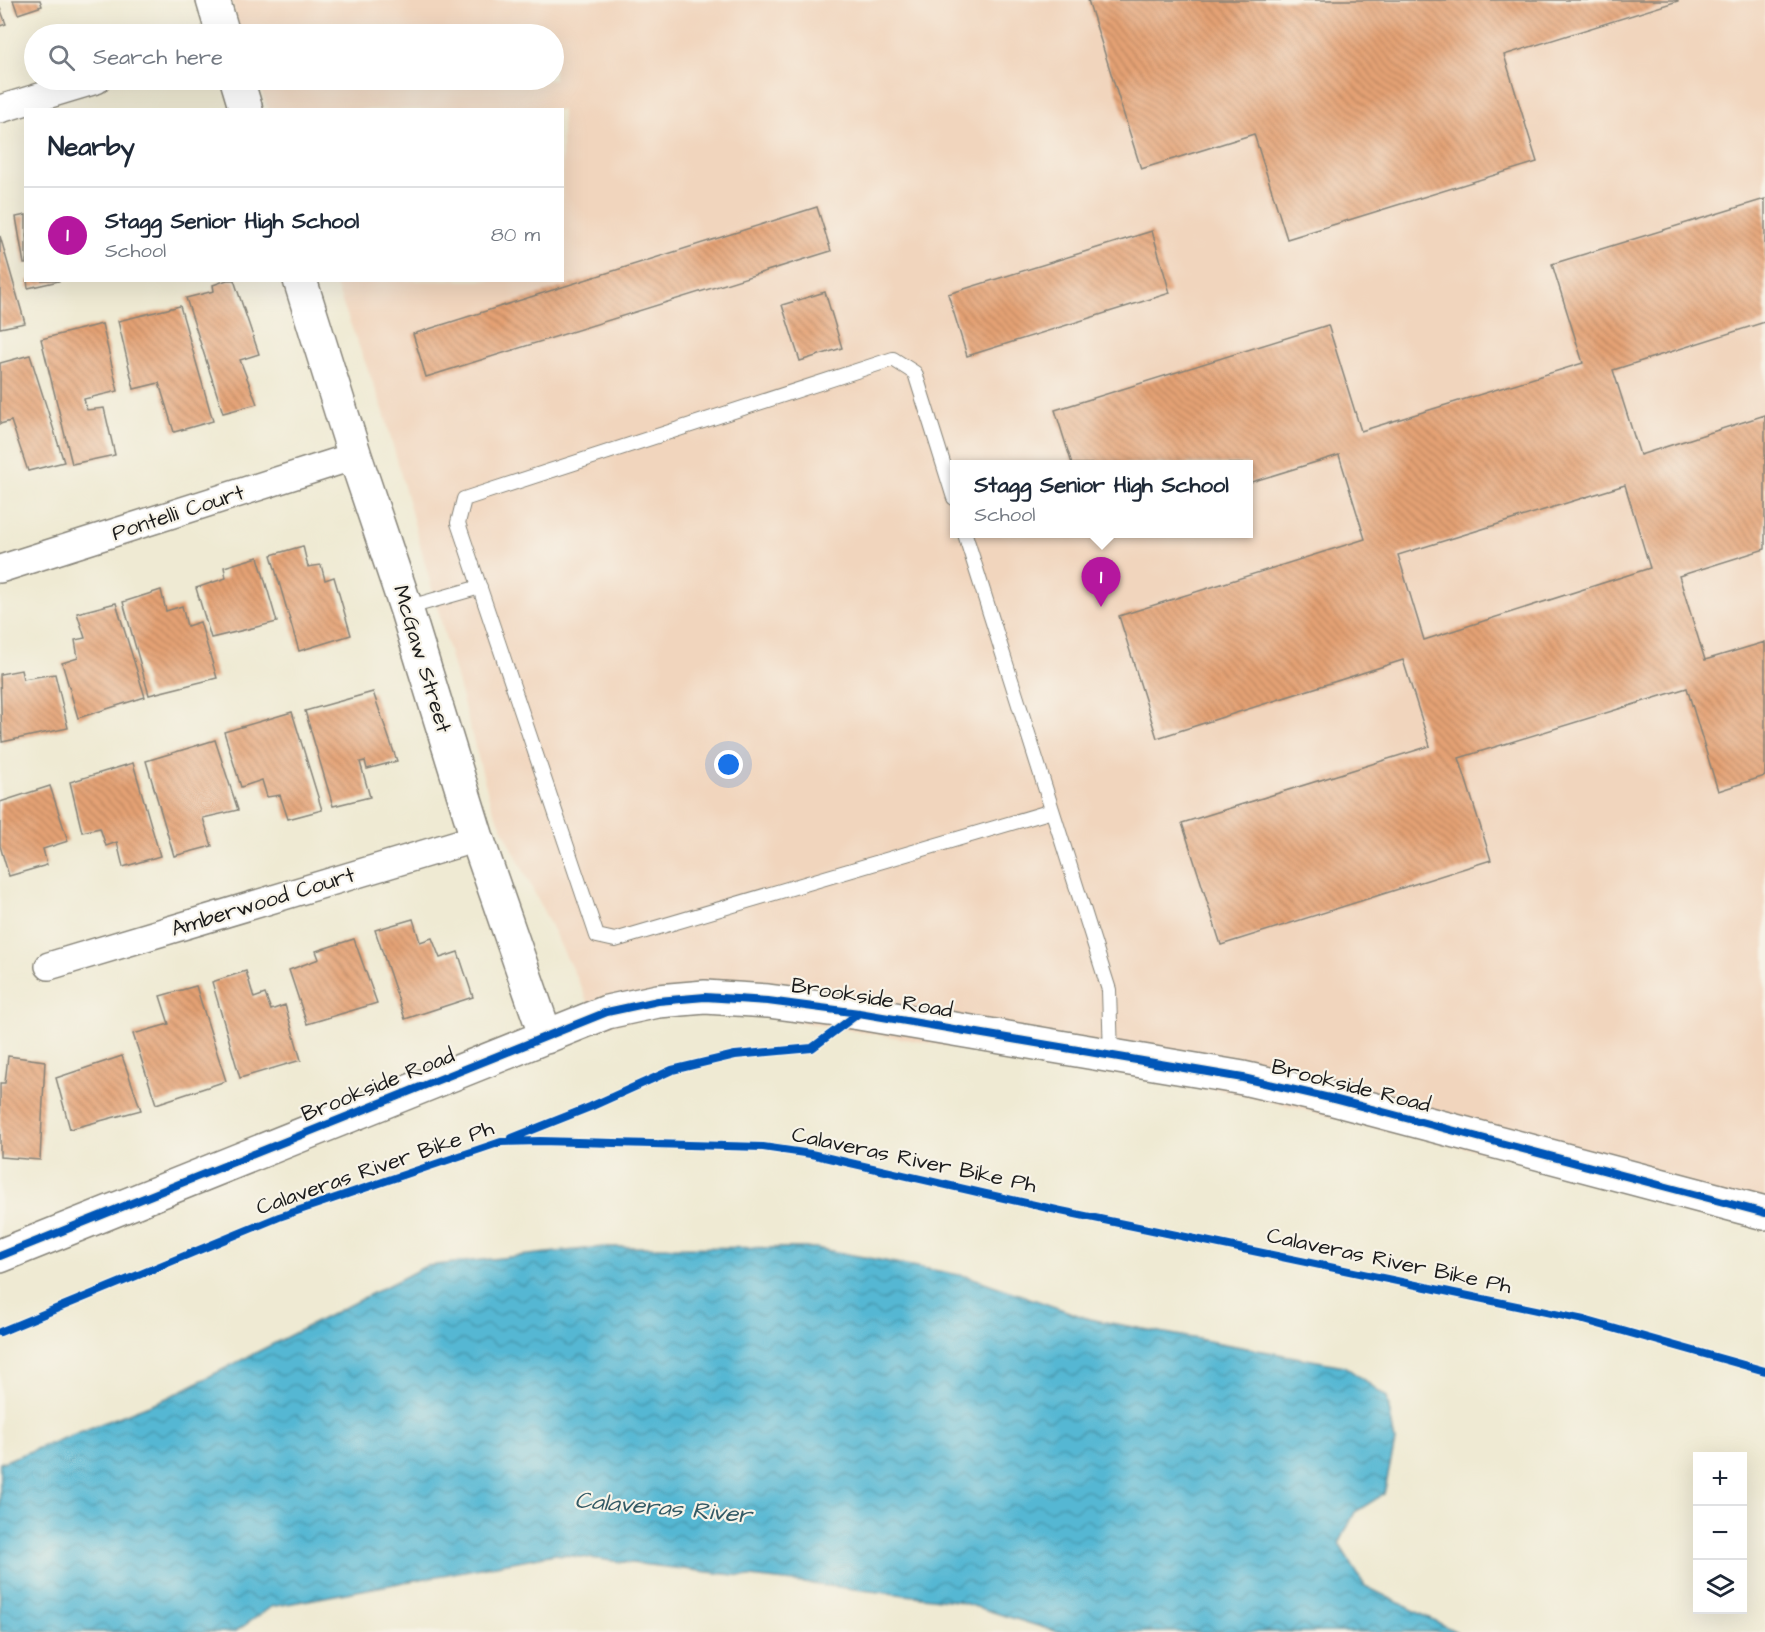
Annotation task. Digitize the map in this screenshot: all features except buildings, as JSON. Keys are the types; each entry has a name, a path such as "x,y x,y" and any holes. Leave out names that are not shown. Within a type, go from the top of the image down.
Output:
{"street":[{"path":"213,0 220,24"},
{"path":"0,110 64,90"},
{"path":"240,90 245,108"},
{"name":"McGaw Street","path":"301,282 406,608 477,838 546,1037"},
{"name":"Pontelli Court","path":"0,569 356,456"},
{"name":"Amberwood Court","path":"49,966 477,838"},
{"name":"Brookside Road","path":"0,1256 607,1012 658,1001 705,997 768,1001 859,1013 1243,1078 1334,1099 1765,1213"}],"lane":[{"path":"950,485 915,374 893,359 464,499 459,523 597,936 615,940 1052,811"},
{"path":"966,538 1109,990 1112,1056"},
{"path":"406,608 480,587"}],"shaded area":[{"path":"232,0 1765,0 1765,1210 1400,1134 1233,1092 758,1015 695,1011 597,1026 582,989 491,805 383,409 334,282 564,282 564,108 268,108 261,90 564,90 564,24 237,24"}],"water":[{"name":"Calaveras River","path":"604,1247 815,1248 970,1277 1089,1319 1344,1366 1387,1397 1395,1442 1384,1494 1355,1512 1339,1544 1365,1586 1457,1632 1058,1632 957,1601 555,1554 271,1607 235,1632 0,1632 0,1463 167,1398 426,1266"}],"cycle path":[{"path":"0,1256 607,1012 658,1001 705,997 768,1001 859,1013 1243,1078 1334,1099 1765,1213"},
{"path":"512,1138 590,1107 672,1070 735,1055 812,1048 859,1013"},
{"name":"Calaveras River Bike Ph","path":"0,1332 279,1217 501,1142 540,1141 763,1147 811,1154 1061,1211 1584,1320 1765,1371"}],"place":[{"name":"Stagg Senior High School","path":"1101,607"}]}
